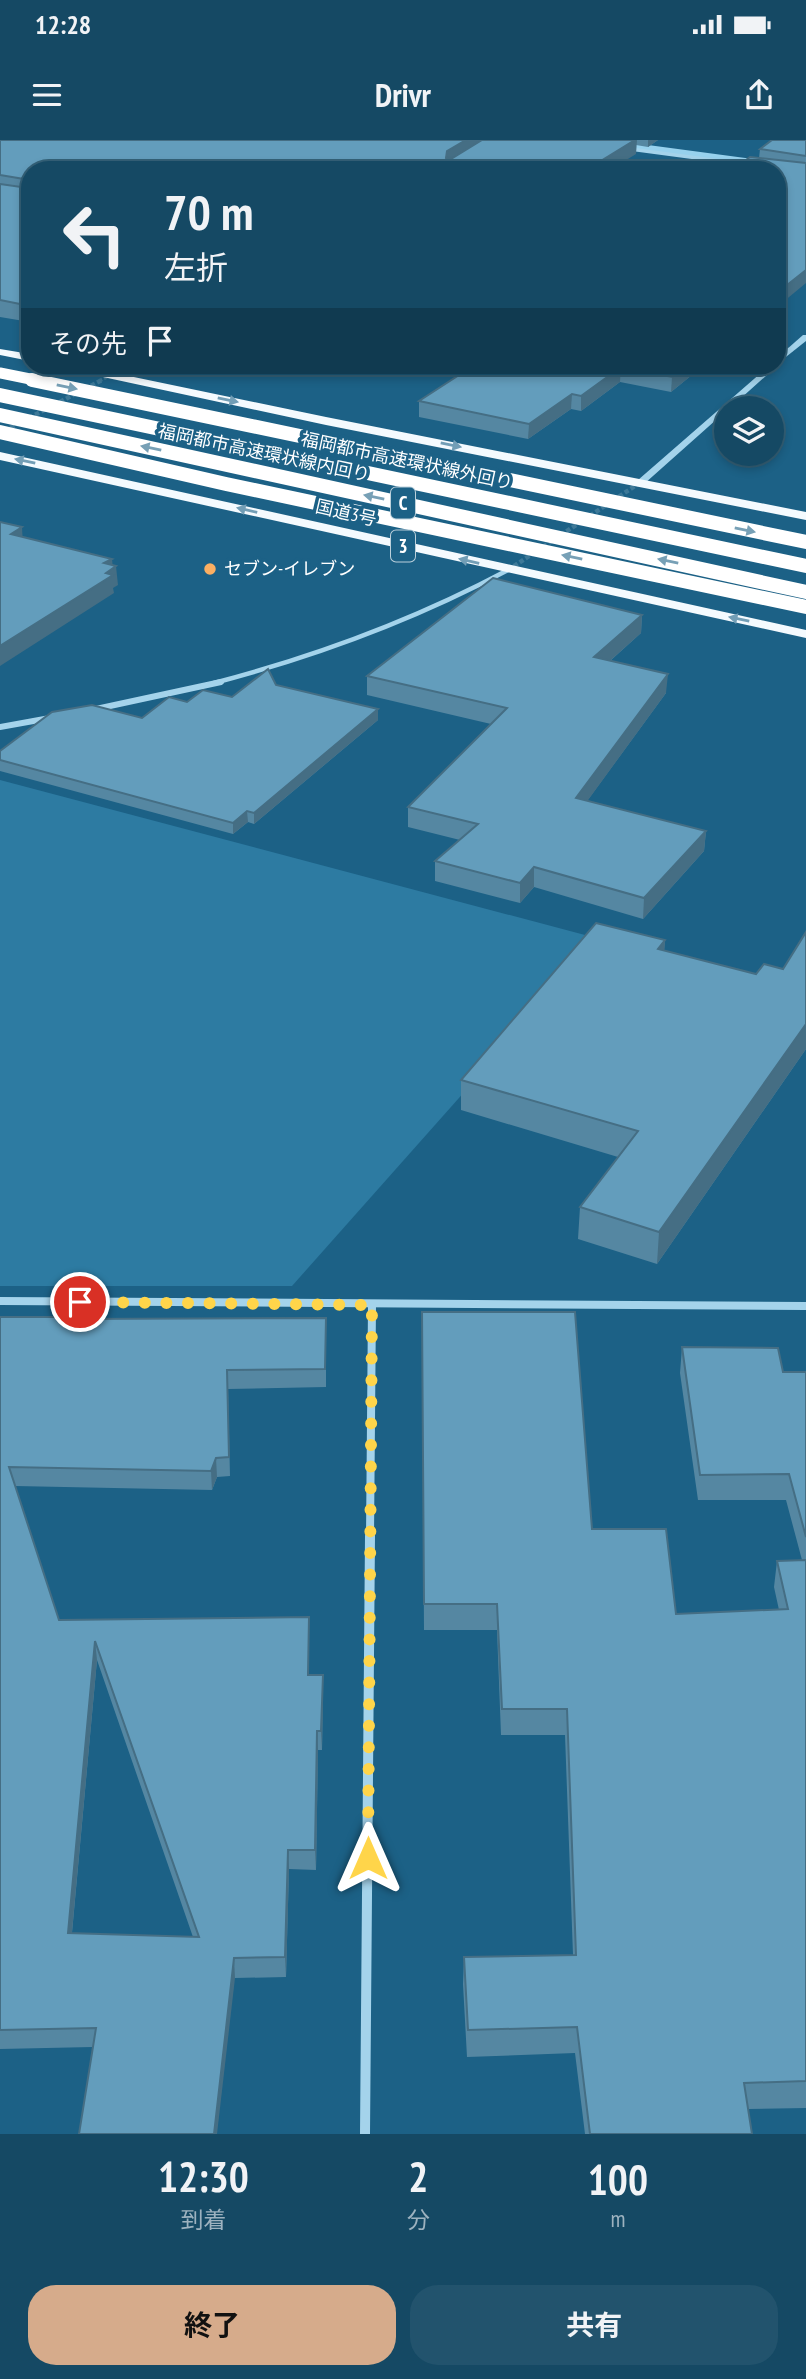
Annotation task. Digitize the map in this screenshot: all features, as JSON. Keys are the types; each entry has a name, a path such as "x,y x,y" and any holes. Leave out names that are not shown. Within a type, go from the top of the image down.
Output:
{"highway":[{"path":"0,352 21,356"},
{"path":"0,373 806,542"},
{"path":"111,375 806,516"},
{"name":"福岡都市高速環状線外回り","path":"0,395 806,566"},
{"name":"福岡都市高速環状線内回り","path":"0,415 806,592"},
{"path":"0,432 226,484 806,607"},
{"name":"国道3号","path":"0,456 806,634"}],"street":[{"path":"621,147 724,161"},
{"path":"786,354 806,337"},
{"path":"786,350 806,353"},
{"path":"640,482 762,375"},
{"path":"89,710 165,696 288,662 383,630 508,570"},
{"path":"0,727 64,715"},
{"path":"0,1301 806,1306"},
{"path":"365,2134 372,1305"}],"shaded area":[{"path":"0,780 600,939 292,1286 0,1286"}],"building":[{"path":"0,140 466,140 447,151 446,158 451,159 482,140 635,140 601,161 21,161 21,178 0,175"},
{"path":"772,140 806,140 806,156 760,149"},
{"path":"750,157 806,163 806,270 786,286 786,161 745,161"},
{"path":"0,184 21,187 21,304 0,300"},
{"path":"459,375 610,375 581,396 572,394 529,424 419,401"},
{"path":"0,522 22,527 11,534 112,559 104,563 116,566 106,573 113,575 0,646"},
{"path":"493,578 642,615 594,657 668,674 576,798 706,831 644,898 534,867 520,883 435,861 478,824 408,807 507,708 367,676"},
{"path":"268,669 276,685 378,709 254,813 247,811 233,823 0,760 0,751 52,712 92,705 142,718 169,697 187,702 203,690 232,697"},
{"path":"596,923 665,940 658,949 756,974 764,964 783,969 806,932 806,1024 659,1232 580,1207 638,1131 461,1080"},
{"path":"422,1312 575,1312 592,1529 666,1529 676,1614 788,1609 777,1561 806,1560 806,2081 744,2083 752,2134 590,2134 577,2027 468,2030 464,1957 576,1955 567,1709 502,1709 497,1604 424,1604"},
{"path":"0,1317 326,1318 325,1369 227,1370 229,1457 216,1458 211,1471 9,1467 59,1620 309,1617 308,1675 323,1675 321,1731 317,1731 315,1850 288,1850 285,1957 234,1958 214,2134 79,2134 96,2028 0,2030","holes":["95,1641 199,1937 68,1933"]},
{"path":"682,1347 778,1348 783,1372 806,1372 806,1537 789,1474 700,1475"}],"waterway":[{"path":"618,144 746,161"},
{"path":"786,166 806,169"}],"tunnel":[{"path":"99,381 111,375"},
{"path":"4,431 102,380"},
{"path":"508,570 641,482"}],"place":[{"name":"セブン-イレブン","path":"210,569"}],"route":[{"path":"80,1302 372,1305 368,1858"}]}
